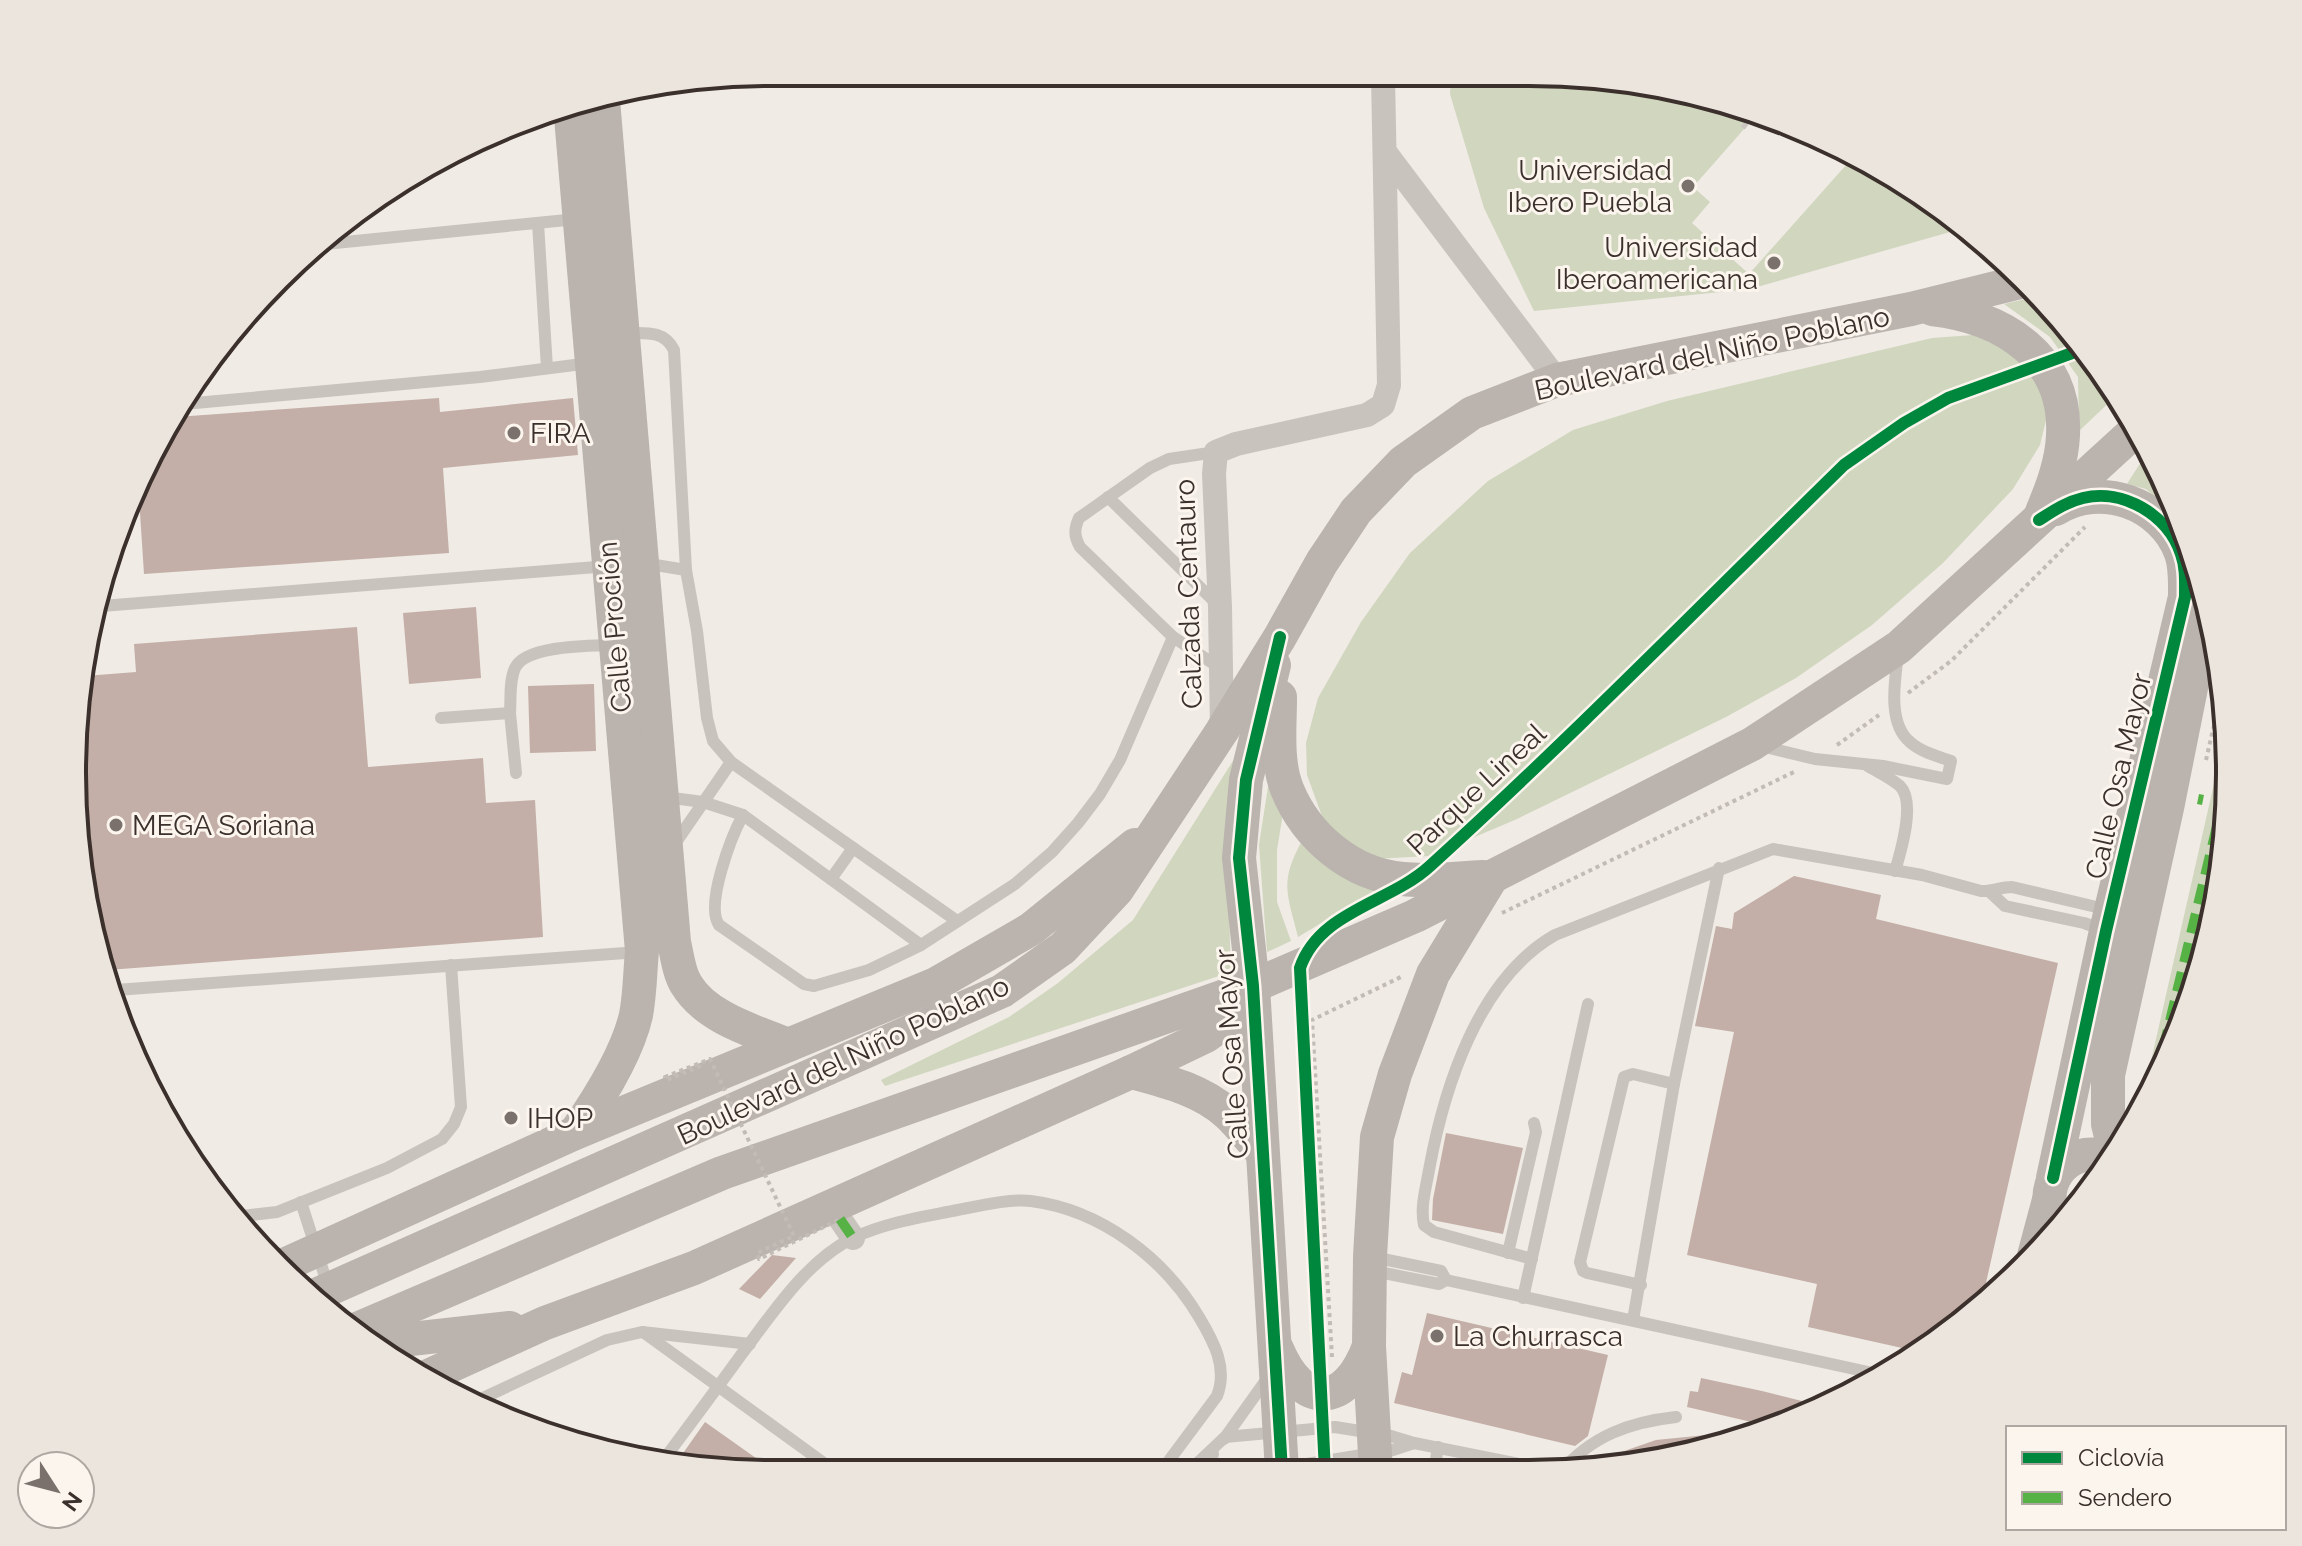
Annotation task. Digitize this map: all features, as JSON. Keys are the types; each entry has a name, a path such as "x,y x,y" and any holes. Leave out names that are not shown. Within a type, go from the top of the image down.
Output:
{"main road":[{"name":"Calle Proción","path":"596,217 603,107"},
{"name":"Calle Proción","path":"573,116 596,217 601,268 592,363 662,797 674,942 686,984 704,1004 724,1018 788,1045"},
{"name":"Calle Proción","path":"575,1133 597,1102 620,1058 636,1016 642,951 616,645 626,564 623,333 601,268"},
{"name":"Boulevard del Niño Poblano","path":"323,1292 1002,991 1063,948 1117,890 1164,822 1356,511 1403,462 1472,413 1557,380 1911,309 2012,284"},
{"path":"1911,309 1953,312 1993,324 2013,334 2046,368 2061,408 2063,434 2052,487 2039,520"},
{"name":"Boulevard del Niño Poblano","path":"365,1326 722,1173 1253,986 1415,916 1752,744 1899,647 2128,437"},
{"name":"Calle Osa Mayor","path":"2039,520 2060,506 2086,497 2130,501 2148,510 2163,524 2180,553"},
{"name":"Calle Osa Mayor","path":"2045,1228 2054,1202 2109,921 2185,597 2182,558"},
{"name":"Calle Osa Mayor","path":"2111,1137 2108,1124 2108,1075 2202,634"},
{"path":"1280,637 1279,755 1287,788 1310,830 1339,856 1364,870 1391,878 1492,877"},
{"name":"Calle Osa Mayor","path":"1276,1460 1279,1432 1276,1356 1253,986 1239,858 1246,780 1280,637"},
{"path":"291,1262 575,1133 936,984 1031,929 1164,822"},
{"path":"1375,1452 1369,1346 1377,1137 1395,1074 1433,974 1492,877"},
{"path":"437,1372 545,1323 694,1268 1131,1072 1206,1036 1230,1019 1253,986"},
{"path":"1131,1072 1174,1083 1198,1094 1227,1112 1261,1151"},
{"path":"2054,1202 2061,1168 2082,1156 2100,1156"},
{"path":"388,1342 545,1323"},
{"path":"1276,1356 1296,1383 1314,1392 1334,1392 1346,1386 1354,1376 1369,1346"}],"street":[{"name":"Calzada Centauro","path":"1222,731 1214,474 1216,452 1236,444 1367,415 1383,405 1389,385 1383,86"},
{"path":"1385,152 1557,380"}],"lane":[{"path":"336,243 596,217"},
{"path":"538,223 547,368"},
{"path":"623,333 662,335 674,350 686,570 713,741 731,762 957,921"},
{"path":"194,403 480,377 592,363"},
{"path":"1216,452 1169,459 1150,468 1079,518 1075,537 1080,547 1173,637 1220,668"},
{"path":"1108,497 1220,607"},
{"path":"107,606 626,564 686,570"},
{"path":"743,815 723,865 713,908 719,925 804,984 814,986 869,970 921,945 1015,884 1052,852 1100,794 1120,760 1173,637"},
{"path":"516,773 510,713 512,675 517,664 529,655 576,646 616,645"},
{"path":"1752,744 1815,759 1914,771 1947,779 1951,761 1920,749 1901,732 1894,686 1899,647"},
{"path":"441,718 510,713"},
{"path":"667,856 731,762"},
{"path":"1865,764 1899,786 1906,795 1903,842 1895,871"},
{"path":"662,797 703,802 743,815 921,945"},
{"path":"831,879 853,848"},
{"path":"1532,1259 1434,1232 1424,1225 1422,1214 1447,1094 1479,1018 1502,982 1537,945 1719,868 1773,849 1990,892 2005,906 2084,923 2109,921"},
{"path":"1633,1320 1674,1084 1719,868"},
{"path":"1990,892 1998,887 2012,887 2109,921"},
{"path":"121,990 642,951"},
{"path":"247,1215 277,1212 387,1168 442,1139 454,1124 461,1107 451,965"},
{"path":"1523,1298 1588,1004"},
{"path":"1641,1285 1587,1273 1580,1262 1624,1077 1633,1074 1674,1084"},
{"path":"1508,1253 1524,1173 1536,1132 1534,1123"},
{"path":"669,1452 783,1300 846,1228 1028,1200 1066,1209 1094,1220 1134,1244 1163,1269 1188,1298 1208,1331 1222,1367 1223,1382 1217,1396 1169,1460"},
{"path":"301,1202 316,1252 319,1289"},
{"path":"1370,1263 1439,1284 1446,1280 1866,1371"},
{"path":"486,1397 607,1340 642,1332 750,1344"},
{"path":"642,1332 820,1460"},
{"path":"1208,1460 1276,1356"},
{"path":"1574,1459 1593,1442 1617,1429 1646,1420 1676,1417"},
{"path":"1201,1460 1225,1437 1335,1427 1375,1452 1414,1443"},
{"path":"1216,1460 1225,1437"},
{"path":"1331,1460 1414,1443 1477,1460"},
{"path":"1436,1460 1438,1447"}],"path":[{"path":"2205,766 2215,724"},
{"path":"1334,1392 1312,1020 1404,975"},
{"path":"1302,1015 1319,1361"},
{"path":"701,1066 667,1080 665,1077 710,1059 794,1236 757,1253 759,1259 846,1228"}],"green space":[{"name":"Universidad Ibero Puebla","path":"1450,86 1574,87 1663,99 1750,122 1693,187 1710,202 1692,223 1749,274 1847,164 1911,202 1951,232 1750,289 1534,311 1484,208 1450,94"},
{"path":"2026,299 2074,355 2108,404 2079,431 2078,377 2050,337 2004,304"},
{"path":"1973,335 2004,348 2032,375 2041,389 2047,416 2040,445 2013,489 1943,563 1872,625 1796,678 1726,717 1517,819 1430,856 1373,859 1350,847 1323,819 1307,775 1306,743 1318,698 1361,622 1410,553 1488,481 1573,430 1667,401 1932,338"},
{"path":"2142,462 2160,502 2146,489 2127,484"},
{"path":"1241,748 1228,883 1231,972 885,1086 881,1080 1009,1017 1058,983 1133,920"},
{"path":"1271,767 1284,807 1277,850 1277,902 1291,941 1267,952 1259,845"},
{"path":"2216,775 2215,818 2203,907 2180,994 2150,1067"},
{"path":"1303,839 1381,887 1298,937 1287,887 1295,854"}],"building":[{"path":"439,398 440,412 573,398 578,455 443,468 449,553 144,574 140,507 186,416"},
{"path":"476,607 481,678 409,684 403,613"},
{"path":"357,627 368,767 483,758 486,803 535,800 543,937 115,969 92,863 87,818 87,728 93,675 136,672 134,644"},
{"path":"594,684 596,751 530,753 528,686"},
{"path":"1794,876 1881,895 1876,919 2058,963 1985,1287 1904,1348 1808,1327 1817,1284 1687,1255 1734,1032 1695,1026 1716,926 1732,929 1734,913"},
{"path":"1446,1133 1523,1148 1503,1234 1432,1220"},
{"path":"772,1255 796,1258 760,1299 739,1289"},
{"path":"1427,1313 1608,1355 1588,1436 1575,1446 1394,1403 1402,1372 1412,1375"},
{"path":"1701,1378 1805,1402 1754,1423 1687,1407 1690,1391 1698,1392"},
{"path":"705,1422 758,1460 728,1459 683,1454"},
{"path":"1717,1434 1614,1455 1656,1440"}],"marked path":[{"path":"2198,799 2203,800"},
{"path":"2171,1019 2212,849"},
{"path":"840,1219 853,1238"}],"cycle path":[{"name":"Parque Lineal","path":"1324,1460 1300,968 1309,949 1339,920 1414,879 1430,866 1587,718 1844,465 1904,423 1948,398 2072,353"},
{"path":"2039,520 2065,504 2083,498 2113,497 2128,501 2155,517 2166,527 2179,549"},
{"path":"2053,1178 2106,931 2185,597 2184,565"},
{"path":"1280,637 1246,780 1239,858 1253,986 1281,1460"}],"place":[{"name":"Universidad Ibero Puebla","path":"1688,186"},
{"name":"Universidad Iberoamericana","path":"1774,263"},
{"name":"FIRA","path":"514,433"},
{"name":"MEGA Soriana","path":"116,825"},
{"name":"IHOP","path":"511,1118"},
{"name":"La Churrasca","path":"1437,1336"}]}
